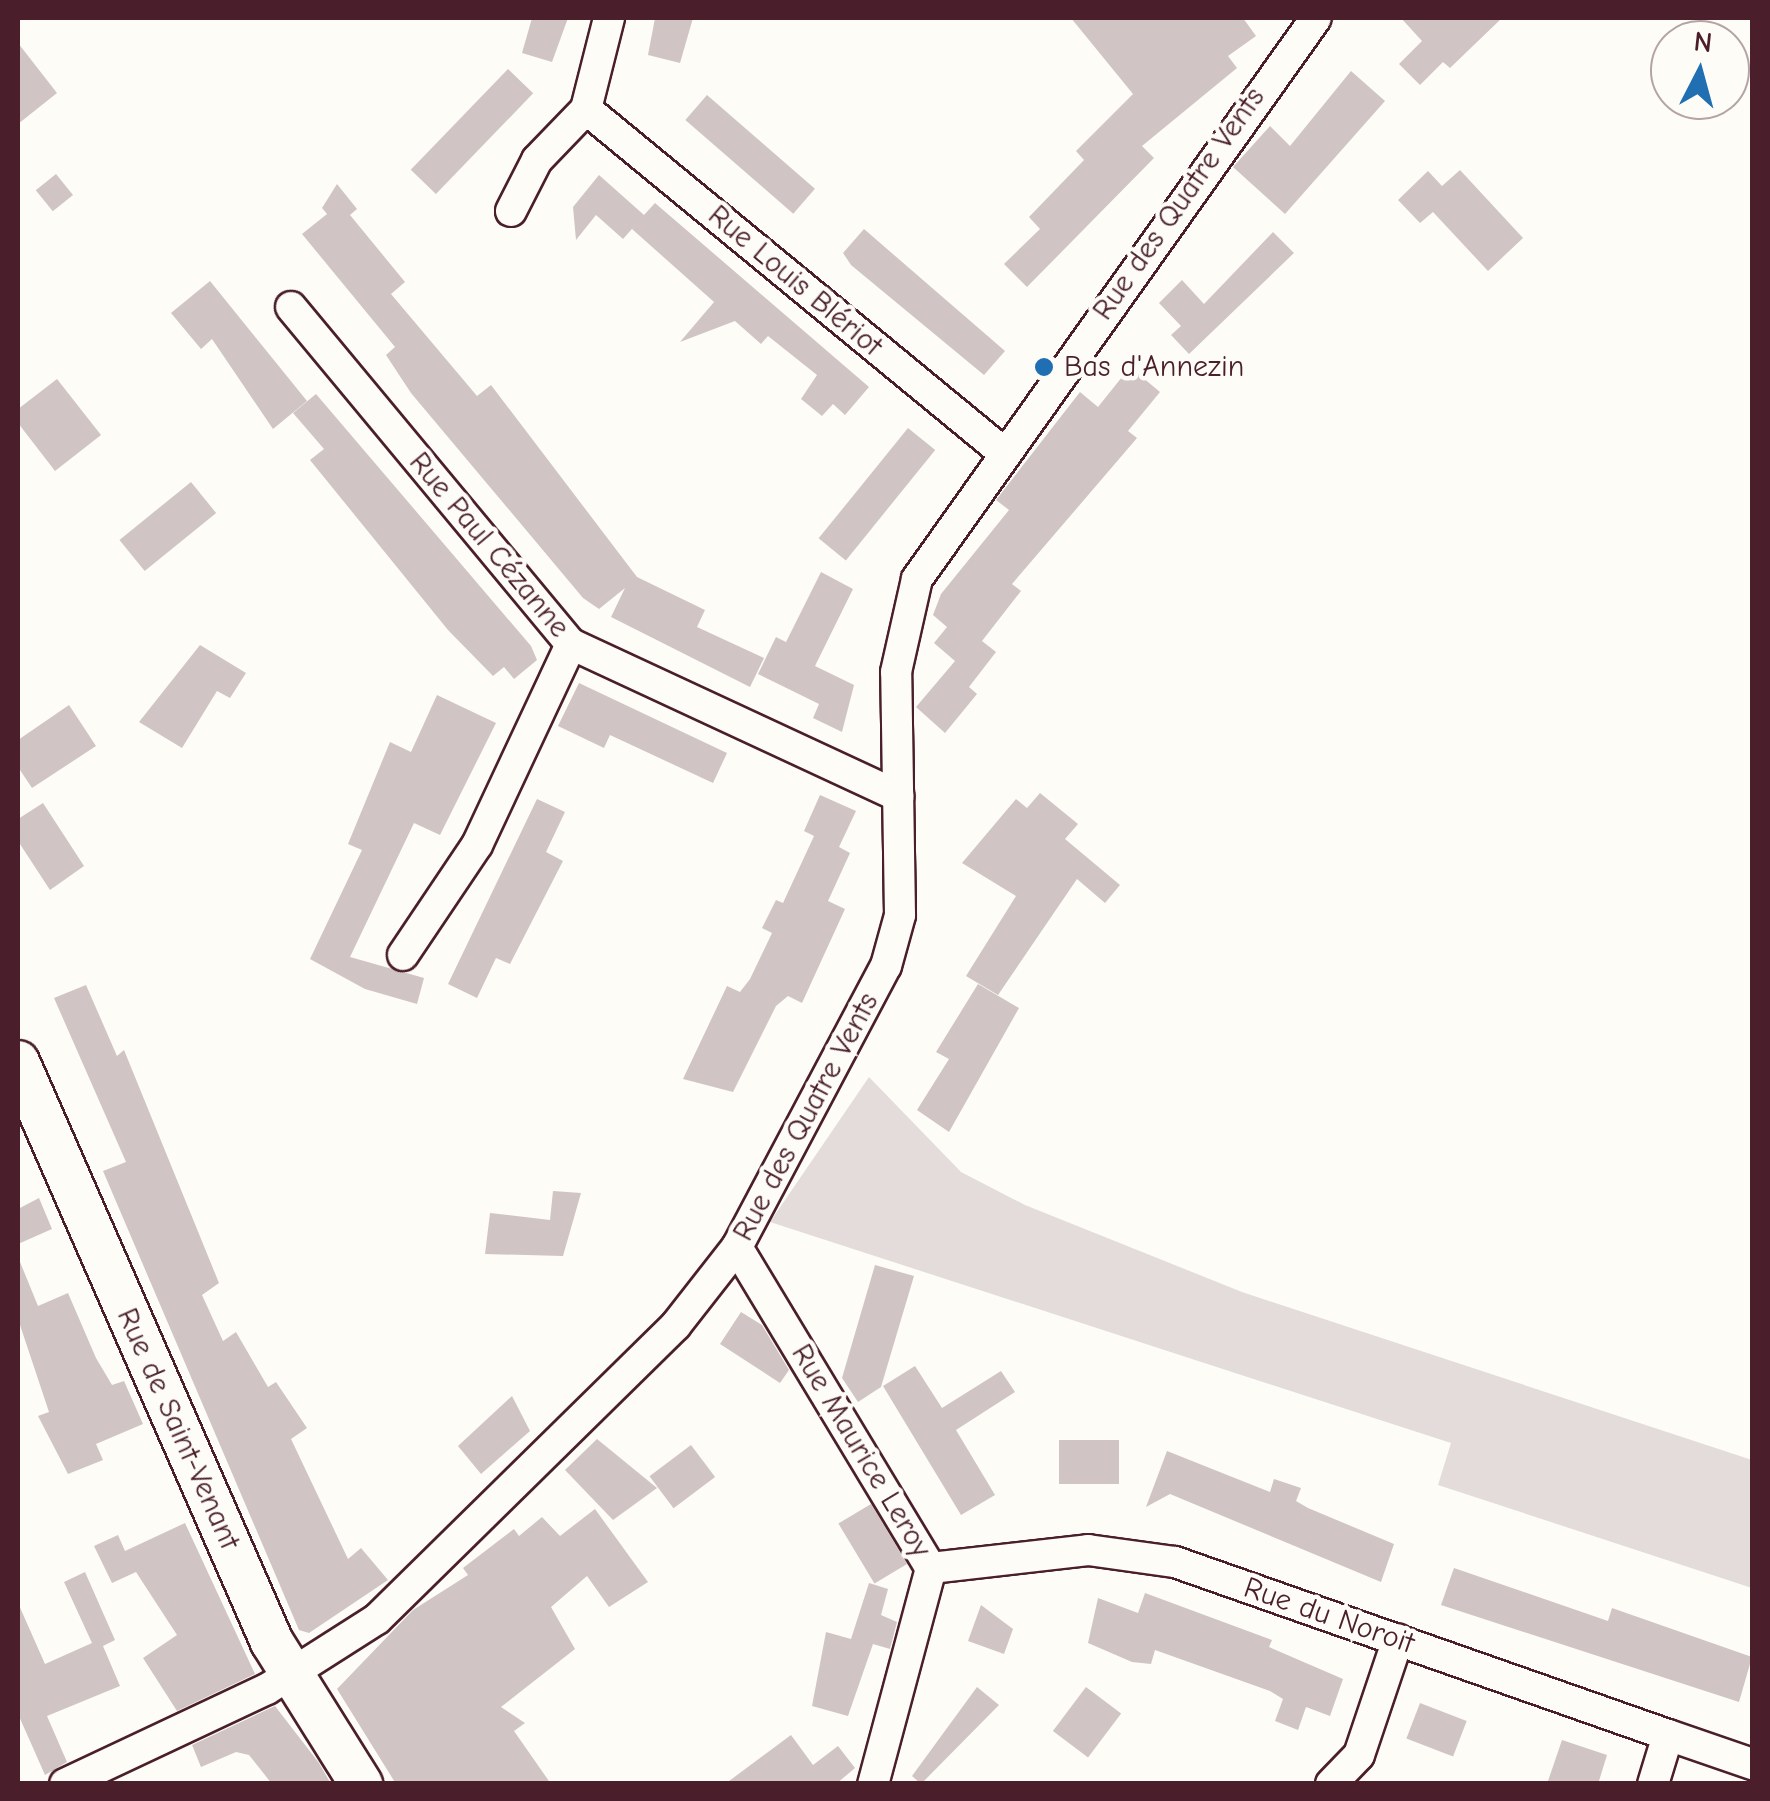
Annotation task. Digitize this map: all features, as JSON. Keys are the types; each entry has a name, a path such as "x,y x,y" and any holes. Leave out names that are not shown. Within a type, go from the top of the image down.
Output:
{"main road":[{"name":"Rue de Saint-Venant","path":"18,1062 288,1676 361,1784"}],"street":[{"path":"511,211 537,160 586,108 609,18"},
{"name":"Rue des Quatre Vents","path":"65,1784 288,1676 376,1619 676,1325 744,1236 886,966 900,914 896,672 917,579 1316,18"},
{"name":"Rue Louis Blériot","path":"586,108 1004,453"},
{"name":"Rue Paul Cézanne","path":"292,307 571,644 898,796"},
{"path":"404,955 478,845 571,644"},
{"name":"Rue Maurice Leroy","path":"744,1236 931,1568 874,1784"},
{"name":"Rue du Noroit","path":"931,1568 1088,1550 1175,1562 1752,1764"},
{"path":"1330,1784 1359,1755 1398,1640"},
{"path":"1653,1784 1668,1735"}],"shaded area":[{"path":"869,1077 961,1172 1025,1205 1242,1292 1752,1460 1752,1588 1438,1485 1451,1443 770,1222"}],"building":[{"path":"532,18 568,18 552,62 522,53"},
{"path":"655,18 693,18 680,63 648,55"},
{"path":"1071,18 1243,18 1256,36 1228,56 1237,68 1142,146 1154,158 1027,287 1004,264 1040,229 1029,217 1084,160 1076,151 1133,94"},
{"path":"1401,18 1502,18 1450,68 1443,62 1420,85 1399,64 1422,41"},
{"path":"18,43 57,93 18,124"},
{"path":"508,69 533,93 436,194 411,170"},
{"path":"1351,71 1385,101 1285,214 1233,167 1270,126 1290,146"},
{"path":"707,95 815,189 793,214 685,120"},
{"path":"1460,170 1523,238 1488,271 1433,212 1420,223 1398,200 1428,171 1442,186"},
{"path":"56,174 73,195 53,211 36,190"},
{"path":"599,175 644,215 655,203 869,387 845,415 833,404 822,416 801,399 817,375 768,336 761,344 735,321 680,342 714,302 632,229 639,221 623,239 596,215 576,240 573,207"},
{"path":"337,184 357,209 350,215 405,282 391,294 477,396 491,385 637,577 705,610 697,627 764,658 750,687 611,617 625,588 599,609 583,598 411,393 386,355 395,347 302,234 327,214 322,208"},
{"path":"864,229 1005,351 984,375 851,265 843,253"},
{"path":"1273,232 1294,253 1189,354 1171,335 1181,326 1159,303 1182,280 1204,304"},
{"path":"210,281 307,401 273,429 212,339 201,349 171,313"},
{"path":"1130,367 1160,392 1128,431 1137,438 1012,584 1021,591 982,641 996,652 969,687 977,694 945,733 916,707 955,661 934,643 947,627 933,615 941,594 1009,510 996,500 1080,392 1098,407"},
{"path":"57,379 101,435 55,471 18,423 18,409"},
{"path":"316,394 531,646 537,660 514,679 504,667 493,676 448,630 310,460 324,449 293,413"},
{"path":"908,428 935,450 846,560 819,538"},
{"path":"191,482 216,513 145,571 120,540"},
{"path":"821,572 853,589 815,666 854,685 842,732 813,718 819,704 758,674 776,637 786,642"},
{"path":"200,645 246,673 230,698 217,691 182,748 139,722"},
{"path":"579,683 727,753 713,783 610,735 604,748 558,726"},
{"path":"437,695 496,723 440,835 414,823 350,957 424,978 417,1004 365,989 310,959 362,850 348,844 390,742 411,752"},
{"path":"69,705 96,746 32,788 18,767 18,740"},
{"path":"1040,793 1078,824 1065,839 1120,885 1105,903 1077,879 998,995 966,976 1016,896 962,863 1016,799 1027,808"},
{"path":"820,795 856,811 839,847 850,853 828,901 845,909 802,1003 788,996 776,1006 733,1092 683,1079 727,986 740,992 750,979 772,933 762,928 776,900 783,903 814,836 804,831"},
{"path":"537,799 565,812 546,852 563,861 510,964 496,958 477,998 448,984"},
{"path":"43,803 84,866 50,890 18,841 18,819"},
{"path":"978,984 1019,1008 949,1132 917,1110 949,1059 936,1052"},
{"path":"86,985 117,1056 124,1050 219,1283 202,1295 223,1341 236,1332 268,1387 276,1382 307,1428 291,1439 348,1559 361,1548 388,1580 309,1633 299,1630 103,1171 126,1162 54,998"},
{"path":"553,1191 581,1193 563,1256 485,1254 490,1213 550,1220"},
{"path":"39,1198 52,1229 18,1244 18,1209"},
{"path":"18,1257 38,1306 68,1293 96,1358 112,1385 124,1381 143,1424 96,1444 103,1460 68,1474 38,1416 49,1412 18,1319"},
{"path":"875,1265 914,1276 881,1387 858,1402 842,1378"},
{"path":"741,1312 762,1325 789,1370 780,1383 720,1344"},
{"path":"915,1366 942,1408 1001,1371 1015,1392 956,1430 995,1495 961,1515 883,1386"},
{"path":"512,1396 530,1431 481,1474 458,1446"},
{"path":"597,1439 657,1488 613,1520 565,1470"},
{"path":"1059,1440 1119,1440 1119,1484 1059,1484"},
{"path":"691,1445 715,1477 674,1508 649,1476"},
{"path":"1167,1451 1270,1492 1274,1479 1301,1488 1296,1501 1394,1544 1381,1582 1170,1494 1146,1507"},
{"path":"871,1504 907,1564 874,1584 838,1524"},
{"path":"595,1509 648,1582 609,1607 587,1576 551,1607 575,1649 501,1707 525,1723 514,1731 551,1784 396,1784 337,1689 413,1610 468,1575 463,1568 514,1529 519,1536 542,1517 560,1536"},
{"path":"185,1523 255,1674 177,1711 143,1658 177,1635 136,1572 112,1583 94,1546 118,1535 125,1551"},
{"path":"1454,1568 1608,1621 1612,1608 1752,1657 1739,1702 1441,1605"},
{"path":"85,1572 115,1640 103,1646 120,1686 47,1716 67,1762 45,1775 18,1714 18,1603 45,1664 92,1643 64,1582"},
{"path":"869,1583 888,1589 881,1615 897,1622 890,1649 873,1644 848,1716 812,1706 826,1632 851,1639"},
{"path":"1145,1593 1272,1640 1269,1647 1343,1679 1330,1716 1306,1707 1298,1730 1275,1721 1283,1699 1270,1691 1155,1650 1151,1664 1132,1662 1088,1643 1098,1598 1138,1613"},
{"path":"981,1605 1013,1629 1004,1654 968,1641"},
{"path":"977,1687 999,1705 921,1784 912,1776"},
{"path":"1086,1687 1121,1713 1088,1757 1053,1731"},
{"path":"1420,1703 1467,1721 1453,1756 1406,1738"},
{"path":"275,1706 331,1784 272,1784 249,1755 236,1752 201,1767 192,1745"},
{"path":"791,1735 813,1765 838,1746 855,1768 836,1784 725,1784"},
{"path":"1562,1740 1607,1755 1598,1784 1547,1784"}],"place":[{"name":"Bas d'Annezin","path":"1044,367"}]}
